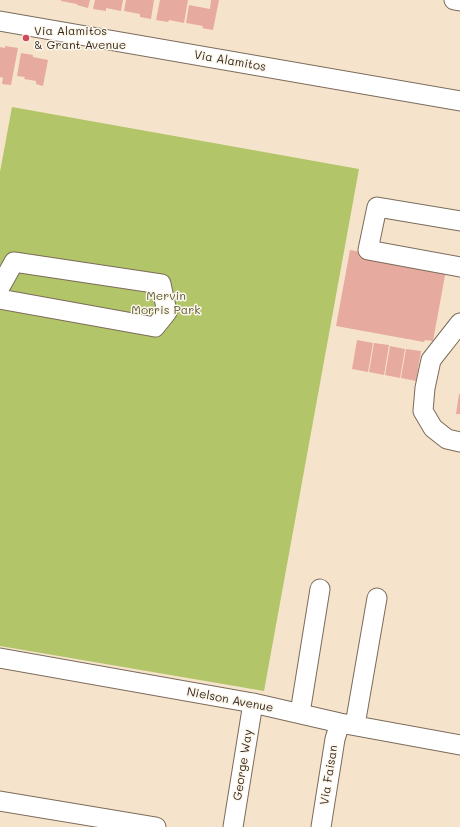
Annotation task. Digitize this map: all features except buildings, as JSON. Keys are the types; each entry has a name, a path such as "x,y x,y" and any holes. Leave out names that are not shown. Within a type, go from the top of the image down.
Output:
{"street":[{"path":"454,0 460,1"},
{"name":"Via Alamitos","path":"0,21 460,101"},
{"path":"460,221 376,208 368,250 460,267"},
{"path":"0,287 14,262 161,284 167,312 155,327 0,299"},
{"path":"460,323 431,360 425,388 424,411 432,428 447,439 460,442"},
{"path":"300,714 320,589"},
{"name":"Via Faisan","path":"321,827 335,739 347,724 377,598"},
{"name":"Nielson Avenue","path":"0,658 253,703 347,724 460,745"},
{"name":"George Way","path":"233,827 253,703"},
{"path":"0,802 156,827"}],"green space":[{"name":"Mervin Morris Park","path":"12,107 359,169 264,691 0,646 0,172"}],"place":[{"name":"Via Alamitos & Grant Avenue","path":"26,38"}]}
